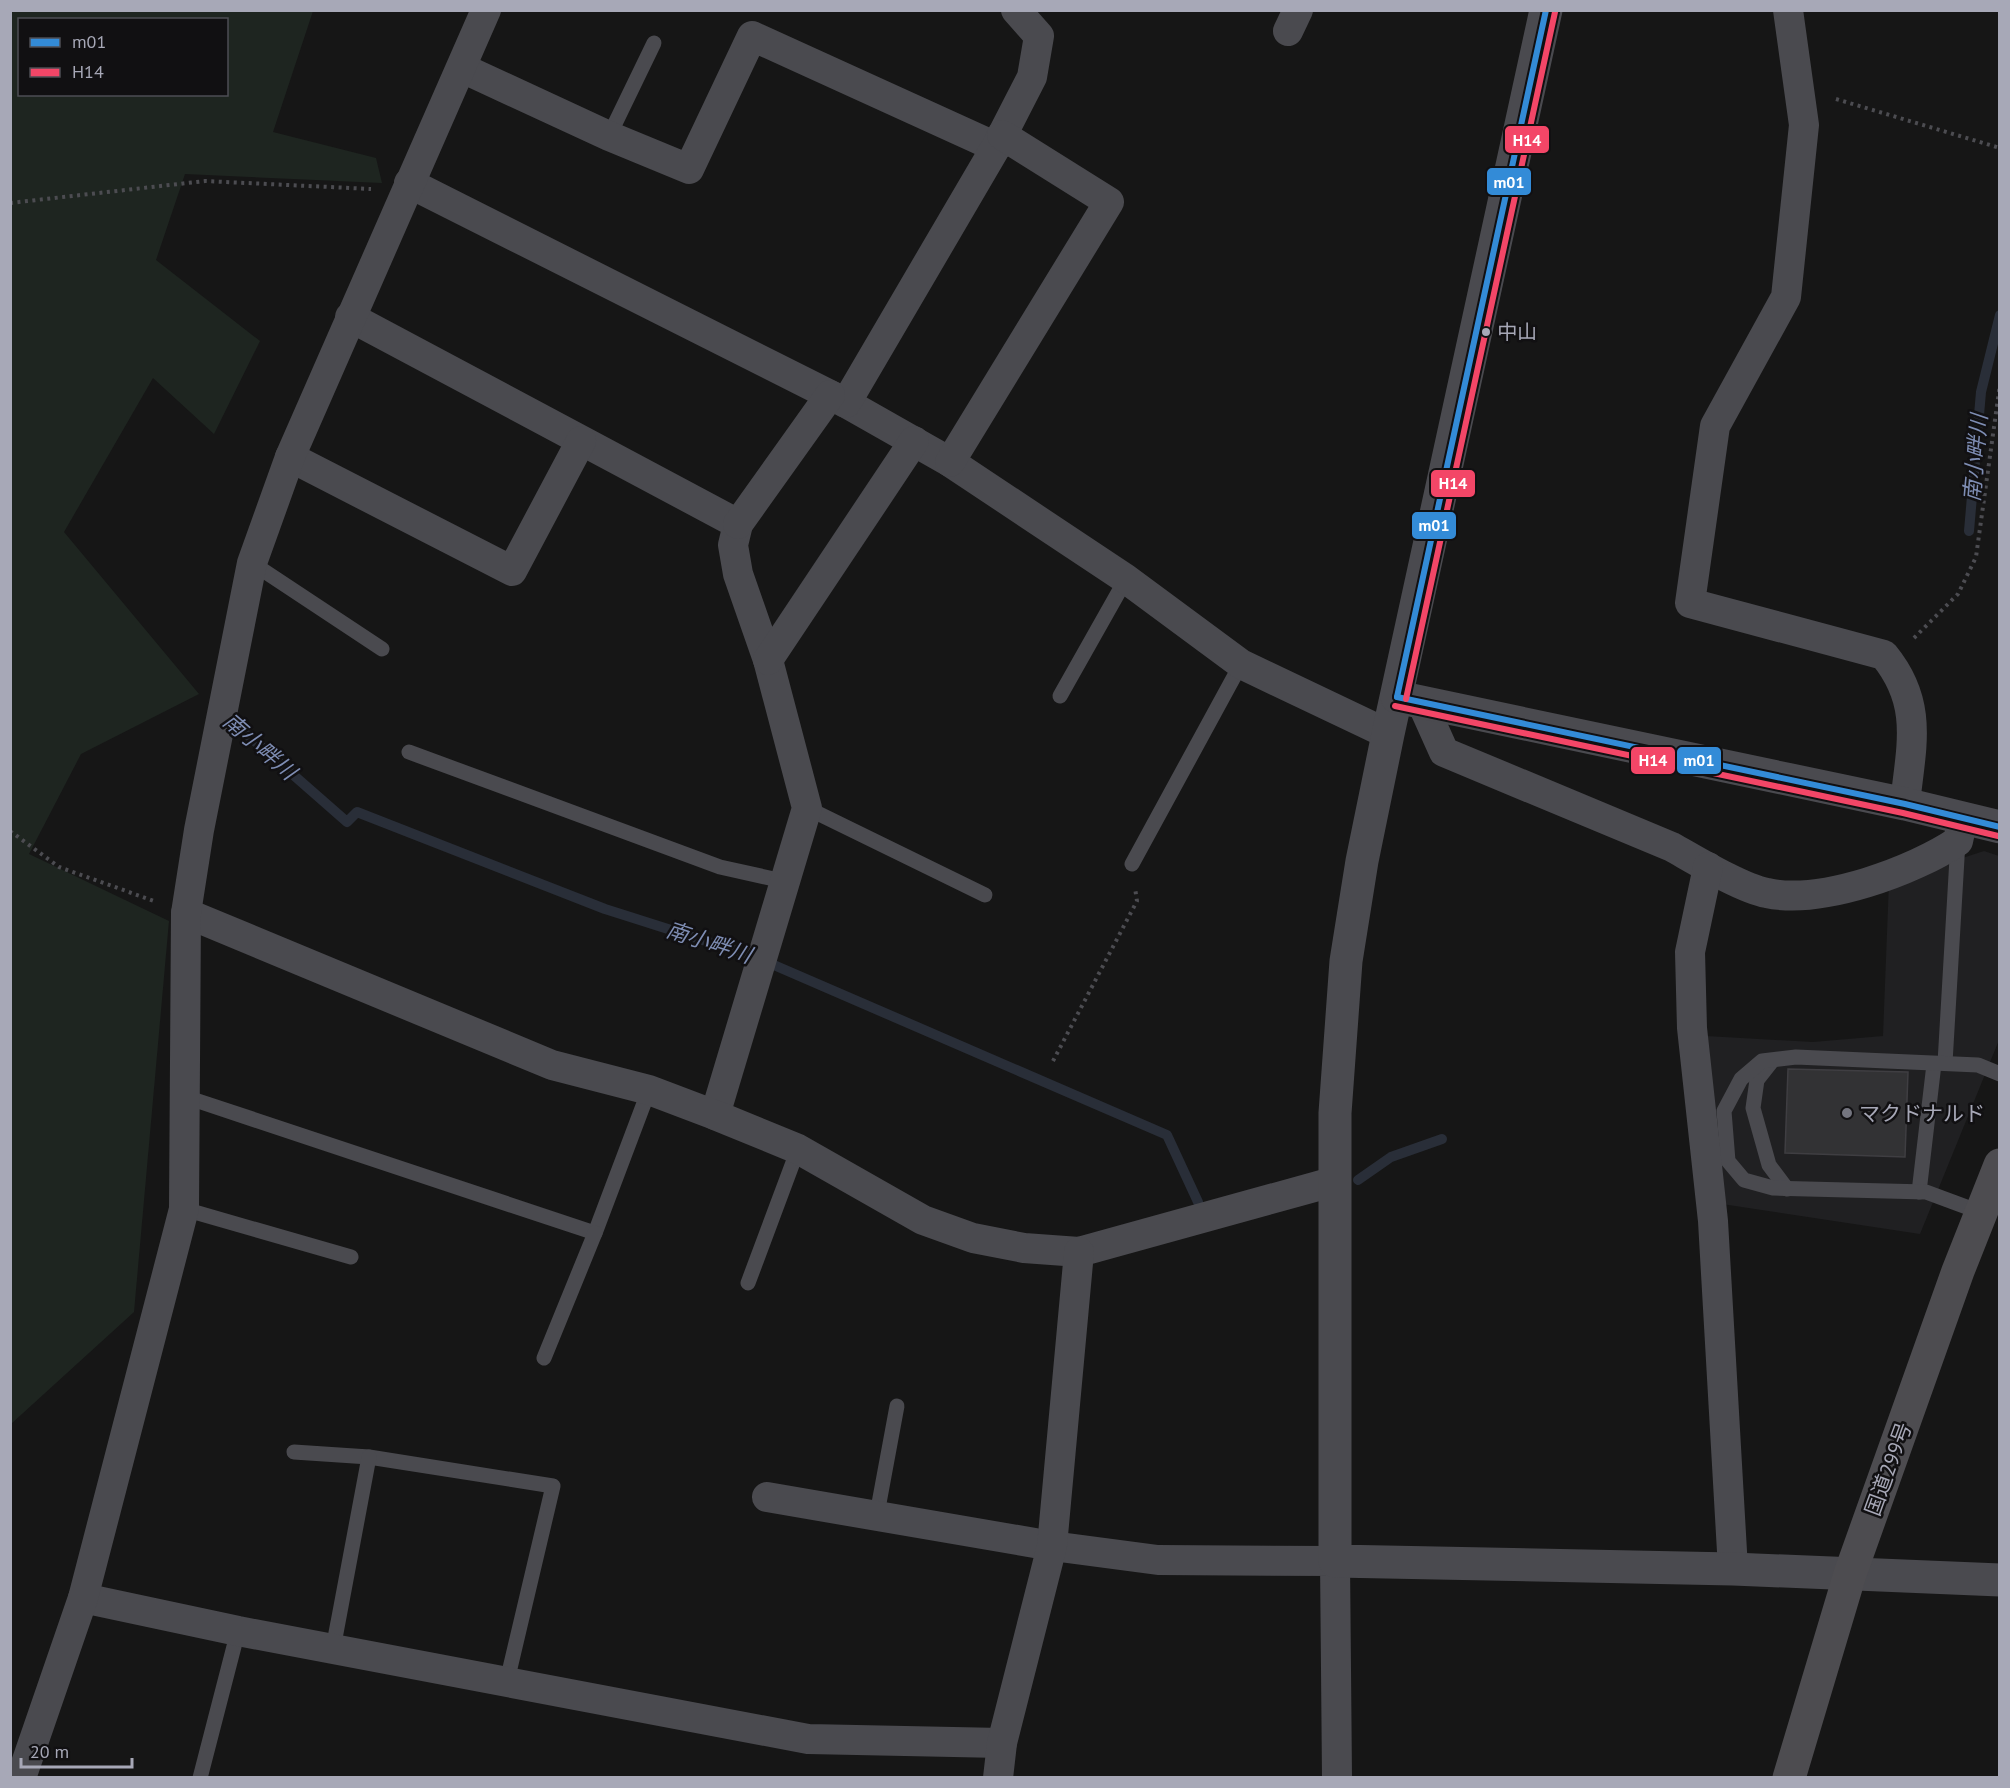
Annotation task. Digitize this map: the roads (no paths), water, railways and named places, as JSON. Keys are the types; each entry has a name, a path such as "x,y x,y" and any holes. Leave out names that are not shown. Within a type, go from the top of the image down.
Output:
{"highway":[{"name":"国道299号","path":"1789,1778 1850,1574 1980,1212 2000,1165"}],"street":[{"path":"21,1778 82,1598 184,1209 186,913 199,831 252,563 290,457 486,10"},
{"path":"715,1115 783,881 807,808 768,660 738,574 733,545 738,524 838,399 999,141 1032,77 1039,36 1016,10"},
{"path":"1337,1778 1335,1113 1346,961 1362,861 1388,734 1409,700 1546,10"},
{"path":"1788,10 1797,88 1804,125 1786,297 1715,426 1690,603 1884,655 1906,689 1913,718 1905,804"},
{"path":"462,68 609,136 689,169 752,36 999,141 1109,202 950,462"},
{"path":"407,188 838,399 914,441 950,462 1126,579 1241,664 1388,734"},
{"path":"350,316 738,524"},
{"path":"290,457 512,571 581,441"},
{"path":"768,660 914,441"},
{"path":"1409,700 1905,804 1961,830 2000,826"},
{"path":"1409,700 1444,752 1672,847 1708,867 1767,893 1795,895 1836,892 1935,857 1961,830"},
{"path":"1708,867 1690,952 1692,1028 1713,1221 1733,1569"},
{"path":"186,913 552,1065 649,1090 798,1149 922,1220 973,1238 1024,1248 1079,1252 1335,1181"},
{"path":"998,1778 1002,1743 1052,1546 1079,1252"},
{"path":"767,1497 1052,1546 1158,1560 1733,1569 2000,1581"},
{"path":"82,1598 238,1631 808,1739 1002,1743"}],"lane":[{"path":"609,136 654,43"},
{"path":"252,563 382,649"},
{"path":"1060,696 1126,579"},
{"path":"1132,864 1241,664"},
{"path":"409,752 720,867 783,881"},
{"path":"807,808 985,894"},
{"path":"1918,1192 1940,1064 1961,830"},
{"path":"1980,1212 1918,1192 1787,1189 1744,1180 1728,1161 1724,1111 1741,1079 1762,1061 1773,1059 1796,1057 1978,1065 2000,1074"},
{"path":"1773,1059 1757,1080 1754,1108 1769,1165 1787,1189"},
{"path":"544,1358 595,1233 649,1090"},
{"path":"183,1096 595,1233"},
{"path":"748,1283 798,1149"},
{"path":"184,1209 351,1257"},
{"path":"877,1515 897,1406"},
{"path":"294,1452 369,1457 553,1486 507,1681"},
{"path":"333,1648 369,1457"},
{"path":"200,1778 238,1631"}],"waterway":[{"name":"南小畔川","path":"1969,531 1981,392 2000,315"},
{"name":"南小畔川","path":"225,715 347,822 357,812 605,909 753,956 1167,1135 1198,1202"},
{"name":"南小畔川","path":"1358,1180 1391,1157 1442,1139"}],"place":[{"name":"中山","path":"1486,332"},
{"name":"マクドナルド","path":"1847,1113"}]}
